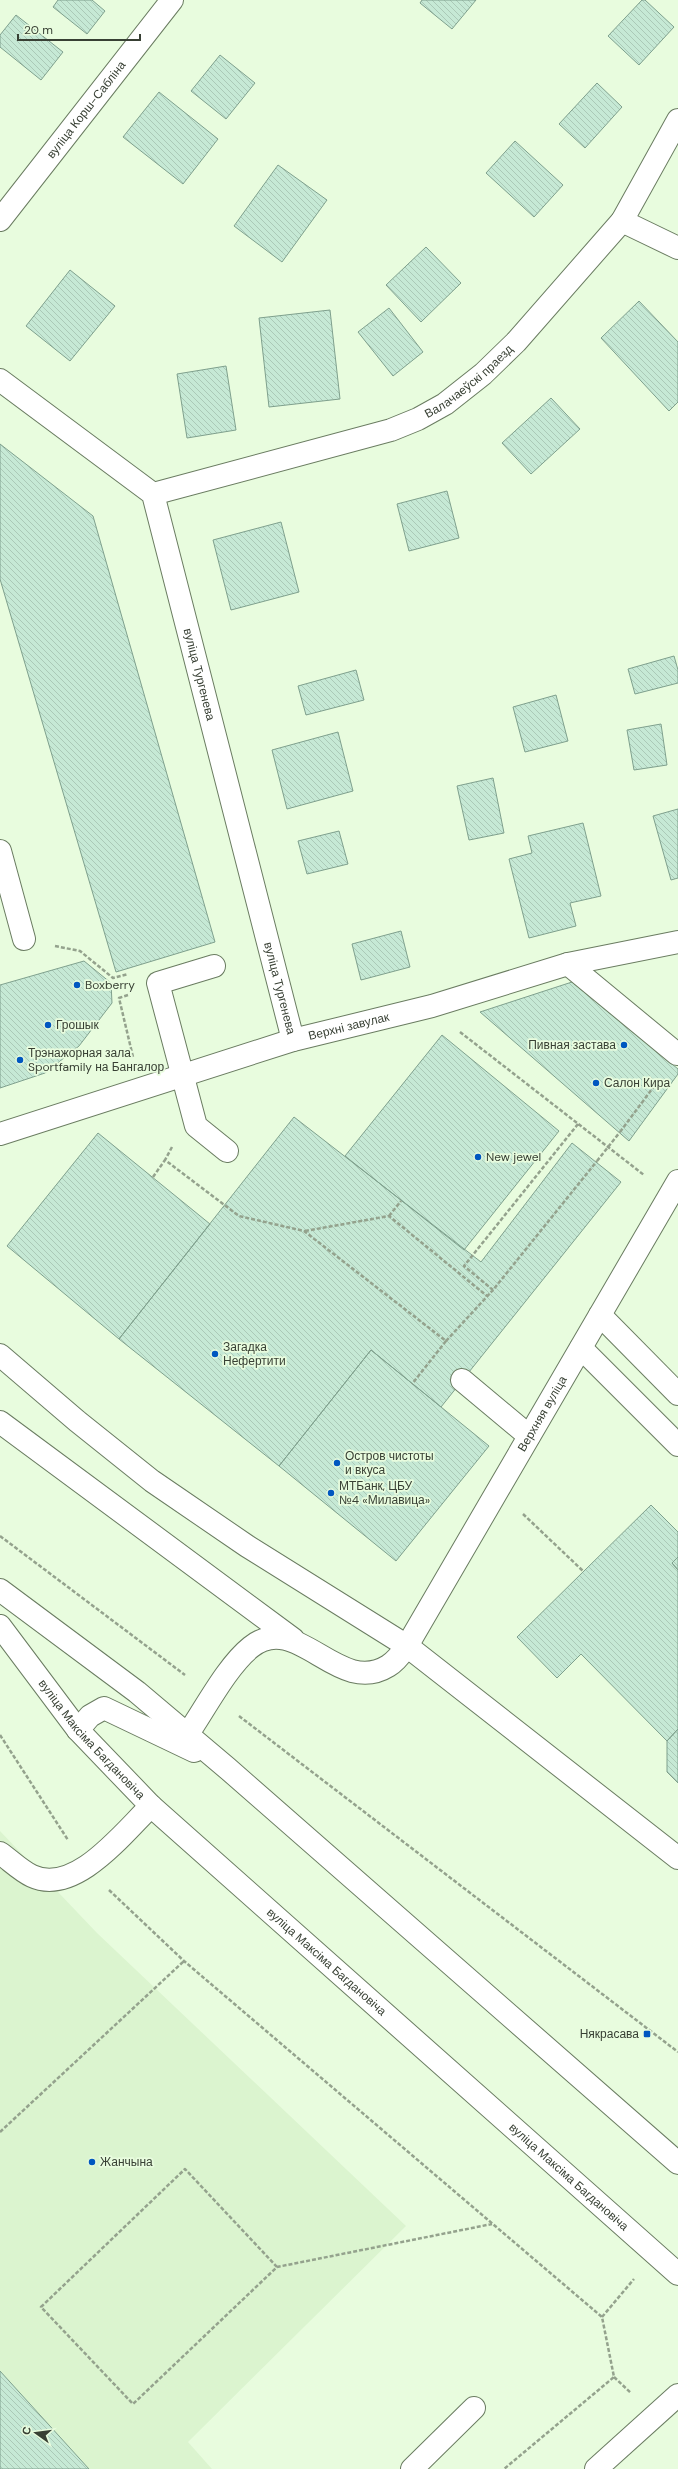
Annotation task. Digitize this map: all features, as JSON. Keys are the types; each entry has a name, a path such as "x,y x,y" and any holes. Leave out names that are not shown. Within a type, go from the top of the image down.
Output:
{"street":[{"name":"вуліца Корш-Сабліна","path":"0,220 172,0"},
{"name":"Валачаеўскі праезд","path":"153,494 391,430 418,419 444,404 483,374 516,342 622,221 678,120"},
{"path":"622,221 678,248"},
{"path":"0,380 153,494"},
{"name":"вуліца Тургенева","path":"153,494 293,1040"},
{"path":"0,851 24,939"},
{"name":"Верхні завулак","path":"0,1134 139,1088 183,1076 293,1040 432,1006 568,964 678,942"},
{"path":"568,964 678,1054"},
{"path":"214,966 158,983 196,1126 227,1151"},
{"name":"Верхняя вуліца","path":"0,1422 296,1640 330,1663 358,1672 373,1672 389,1666 407,1646 674,1188"},
{"path":"600,1315 678,1394"},
{"path":"581,1348 678,1445"},
{"path":"0,1355 152,1481 248,1546 407,1646 678,1858"},
{"path":"462,1380 529,1436"},
{"path":"0,1590 136,1692 227,1768 678,2163"},
{"name":"вуліца Максіма Багдановіча","path":"0,1626 78,1730 151,1806 678,2274"},
{"path":"187,1735 233,1665 252,1646 270,1637 296,1640"},
{"path":"78,1730 90,1716 104,1708 227,1768"},
{"path":"0,1853 33,1877 60,1881 86,1868 151,1806"},
{"path":"596,2469 678,2395"},
{"path":"412,2469 474,2408"}],"path":[{"path":"24,939 80,951 113,978 135,972"},
{"path":"119,998 139,1088"},
{"path":"459,1031 578,1124 674,1188"},
{"path":"412,1384 446,1341 493,1290 597,1161 678,1054"},
{"path":"493,1290 464,1266 578,1124"},
{"path":"153,1177 171,1151 173,1140"},
{"path":"165,1160 239,1216 304,1231 389,1216 401,1200"},
{"path":"389,1216 487,1296"},
{"path":"304,1231 446,1341"},
{"path":"498,1491 583,1571"},
{"path":"0,1536 214,1696 678,2052"},
{"path":"0,1735 86,1868 184,1961 602,2317 614,2377 504,2469"},
{"path":"0,2132 184,1961"},
{"path":"277,2267 186,2169 41,2307 133,2404 277,2267 492,2224"}],"shaded area":[{"path":"0,1831 97,1933 406,2226 188,2442 212,2469 0,2469"}],"building":[{"path":"58,0 92,0 105,11 87,34 53,7"},
{"path":"422,0 476,0 452,29 420,3"},
{"path":"642,0 645,0 674,27 639,65 608,36"},
{"path":"16,15 63,52 41,80 0,47 0,35"},
{"path":"220,55 255,83 226,119 191,91"},
{"path":"597,83 622,107 585,148 559,124"},
{"path":"159,92 218,139 183,184 123,137"},
{"path":"515,141 563,185 534,217 486,173"},
{"path":"278,165 327,200 282,262 234,226"},
{"path":"426,247 461,283 421,322 386,285"},
{"path":"70,270 115,306 70,361 26,326"},
{"path":"639,301 678,342 678,402 669,411 601,338"},
{"path":"389,308 423,352 393,376 358,332"},
{"path":"330,310 340,399 269,407 259,318"},
{"path":"226,366 236,430 187,438 177,374"},
{"path":"551,398 580,429 531,474 502,443"},
{"path":"0,444 93,516 215,942 116,972 0,579"},
{"path":"447,491 459,538 409,551 397,504"},
{"path":"281,522 299,592 231,610 213,540"},
{"path":"674,656 678,670 678,683 635,694 628,669"},
{"path":"356,670 364,700 306,715 298,686"},
{"path":"556,695 568,741 525,752 513,707"},
{"path":"661,724 667,765 634,770 627,730"},
{"path":"338,732 353,791 287,809 272,750"},
{"path":"493,778 504,833 469,840 457,786"},
{"path":"678,809 678,878 671,880 653,816"},
{"path":"583,823 601,896 570,903 576,926 529,938 509,859 532,853 528,836"},
{"path":"339,831 348,864 307,874 298,841"},
{"path":"401,931 410,967 361,980 352,944"},
{"name":"Грошык","path":"84,961 111,983 112,1003 79,1046 45,1073 0,1088 0,985"},
{"path":"572,982 678,1069 678,1074 629,1141 480,1012"},
{"path":"442,1035 559,1131 464,1250 345,1156"},
{"path":"294,1117 481,1262 572,1143 621,1182 441,1407 371,1350 279,1466 119,1339"},
{"path":"98,1133 210,1224 119,1339 7,1246"},
{"path":"371,1350 489,1446 396,1561 279,1466"},
{"path":"651,1505 678,1532 678,1557 672,1563 678,1570 678,1729 667,1741 581,1654 557,1678 517,1637"},
{"path":"678,1557 678,1570 672,1563"},
{"path":"678,1729 678,1783 667,1772 667,1741"},
{"path":"0,2371 89,2469 0,2469"}],"place":[{"name":"Boxberry","path":"77,985"},
{"name":"Грошык","path":"48,1025"},
{"name":"Пивная застава","path":"624,1045"},
{"name":"Трэнажорная зала Sportfamily на Бангалор","path":"20,1060"},
{"name":"Салон Кира","path":"596,1083"},
{"name":"New jewel","path":"478,1157"},
{"name":"Загадка Нефертити","path":"215,1354"},
{"name":"Остров чистоты и вкуса","path":"337,1463"},
{"name":"МТБанк, ЦБУ №4 «Милавица»","path":"331,1493"},
{"name":"Някрасава","path":"647,2034"},
{"name":"Жанчына","path":"92,2162"}]}
